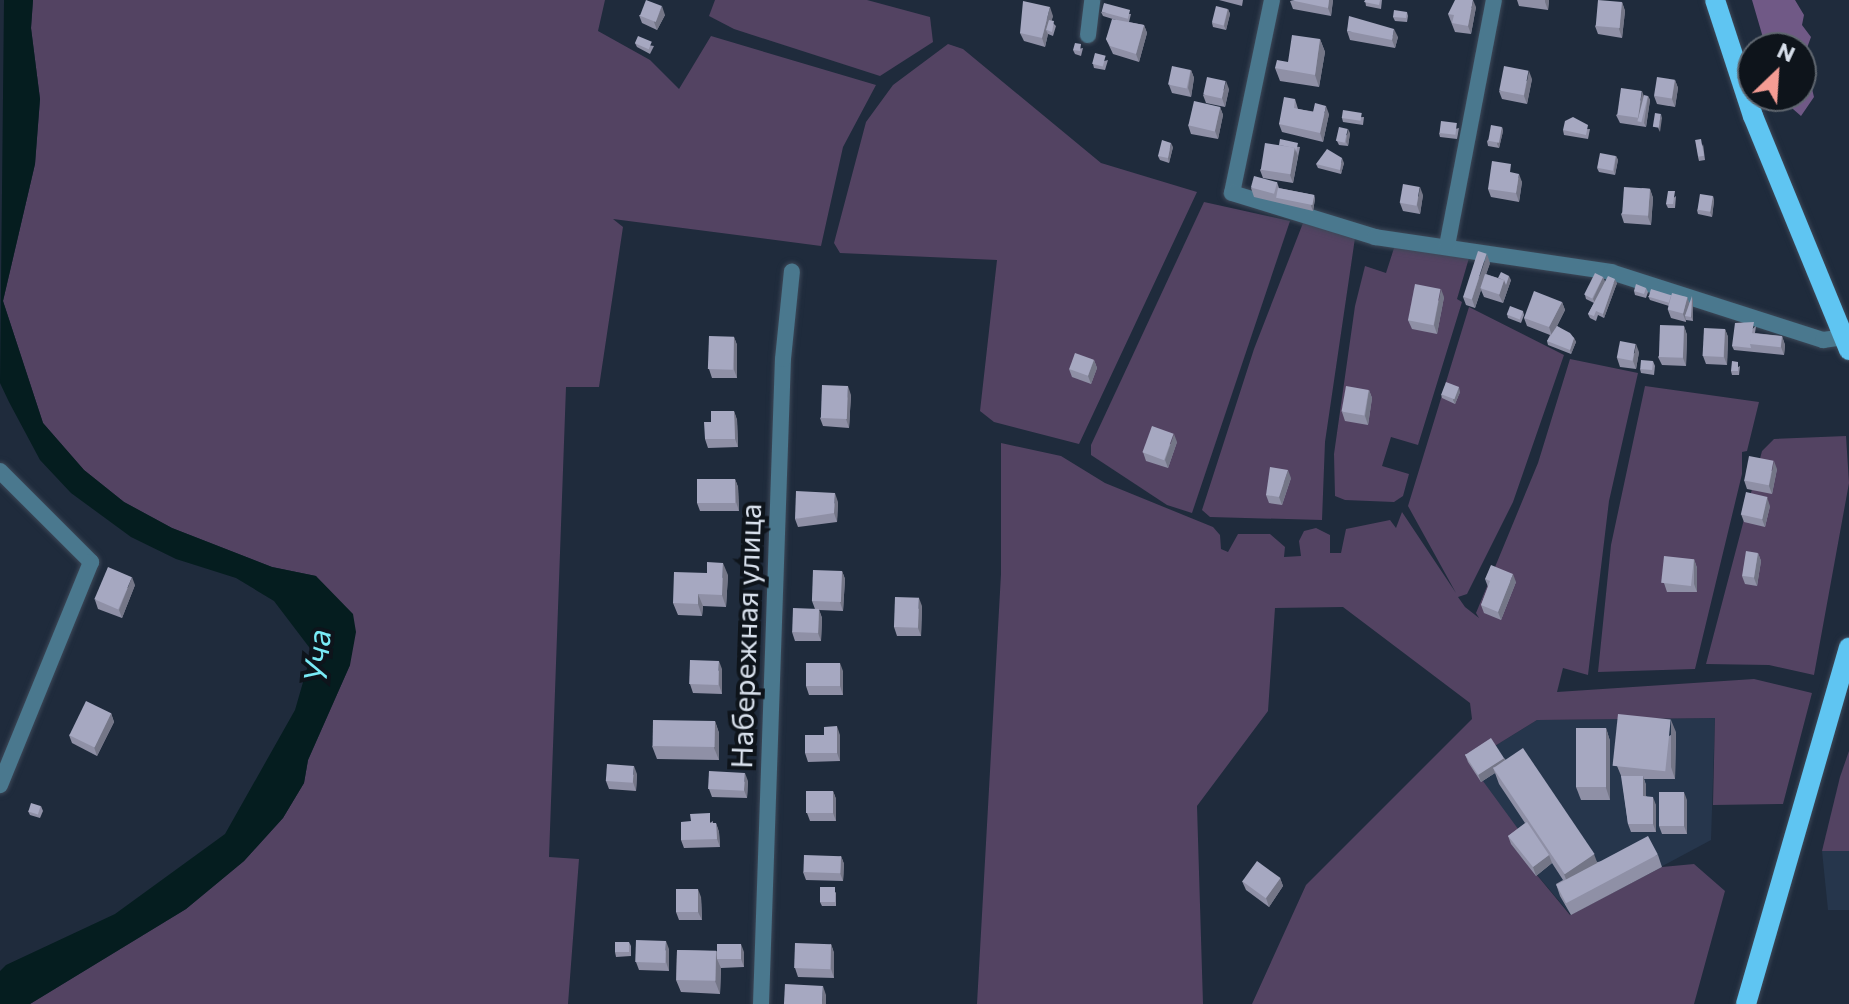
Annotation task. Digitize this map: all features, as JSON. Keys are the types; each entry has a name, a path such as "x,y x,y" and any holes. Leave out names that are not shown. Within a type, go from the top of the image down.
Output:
{"main road":[{"path":"1715,0 1753,116 1847,344"},
{"path":"1746,1004 1849,648"}],"street":[{"path":"1088,35 1092,0"},
{"path":"1272,0 1232,193 1375,237 1611,272 1823,340 1847,344"},
{"path":"1447,246 1494,0"},
{"name":"Набережная улица","path":"761,1004 783,359 792,271"},
{"path":"0,471 91,562 0,785"}],"shaded area":[{"path":"33,0 605,0 598,31 650,60 679,89 711,36 876,85 843,147 821,246 613,219 623,227 599,387 566,387 549,857 579,859 568,1004 30,1004 186,909 244,861 283,818 304,783 308,760 350,665 316,576 272,567 172,528 124,502 84,470 43,423 3,301 35,164 40,99 31,28"},
{"path":"715,0 867,0 930,17 933,42 880,76 734,29 709,16"},
{"path":"1752,0 1795,0 1804,15 1802,25 1807,32 1761,32"},
{"path":"948,44 963,49 1101,163 1197,192 1079,444 994,422 980,411 997,260 840,253 834,243 866,122 893,85"},
{"path":"1204,202 1290,221 1192,513 1167,505 1091,455 1091,445"},
{"path":"1303,223 1355,238 1325,442 1322,520 1210,517 1202,510 1254,349"},
{"path":"1395,245 1469,258 1457,299 1462,302 1418,445 1391,437 1382,466 1409,474 1403,496 1394,502 1345,500 1335,496 1334,454 1355,306 1365,266 1386,273"},
{"path":"1469,307 1564,355 1513,502 1467,594 1458,597 1465,607 1479,618 1476,613 1538,463 1570,359 1638,373 1609,501 1588,675 1563,668 1557,692 1754,679 1812,693 1783,804 1713,805 1715,718 1537,720 1469,762 1521,833 1512,845 1570,915 1662,867 1694,864 1725,891 1694,1004 1252,1004 1306,885 1472,719 1470,703 1343,607 1275,608 1268,711 1197,806 1203,1004 977,1004 1001,574 1001,443 1061,456 1105,483 1213,527 1220,535 1221,549 1228,552 1238,534 1270,534 1285,547 1284,557 1301,556 1299,541 1304,531 1316,528 1330,535 1330,553 1341,553 1346,529 1390,520 1396,528 1402,512 1456,593 1408,506"},
{"path":"1645,386 1759,402 1747,451 1742,452 1742,474 1695,669 1598,672 1611,545"},
{"path":"1846,436 1849,483 1814,675 1769,665 1706,664 1762,451 1774,439"},
{"path":"1715,718 1711,840 1571,915 1511,844 1469,762 1537,720"},
{"path":"1849,751 1849,851 1822,851 1840,777"},
{"path":"1822,851 1849,851 1849,910 1828,910"}],"water":[{"name":"Уча","path":"4,0 33,0 31,28 40,99 35,164 3,301 43,423 84,470 124,502 172,528 272,567 316,576 353,614 356,632 350,665 308,760 304,783 283,818 244,861 186,909 30,1004 0,1004 0,971 6,965 115,914 225,834 295,710 312,651 274,601 236,578 176,559 131,537 71,493 40,460 0,383"}],"building":[{"path":"646,0 662,6 656,22 640,16"},
{"path":"1290,0 1329,0 1328,8"},
{"path":"1365,0 1380,0 1379,5"},
{"path":"1455,0 1473,0 1468,26 1452,23 1454,15 1448,14"},
{"path":"1598,0 1622,2 1620,28 1596,26"},
{"path":"1023,1 1050,7 1042,38 1020,33"},
{"path":"1104,3 1130,10 1128,19 1102,12"},
{"path":"1216,6 1228,9 1224,25 1212,22"},
{"path":"1394,10 1407,12 1406,18 1393,17"},
{"path":"1349,16 1394,29 1392,40 1347,31"},
{"path":"1112,19 1144,25 1136,54 1110,46 1106,39"},
{"path":"1049,20 1054,21 1052,32 1046,30"},
{"path":"1292,35 1320,39 1315,75 1275,68 1277,60 1288,62"},
{"path":"638,36 652,42 649,49 635,43"},
{"path":"1075,43 1081,44 1080,51 1073,50"},
{"path":"1095,53 1106,56 1103,66 1092,64"},
{"path":"1172,66 1191,70 1187,89 1168,85"},
{"path":"1504,66 1529,71 1524,95 1499,91"},
{"path":"1207,77 1226,81 1222,99 1203,95"},
{"path":"1657,77 1675,80 1672,99 1654,96"},
{"path":"1621,88 1642,91 1638,118 1617,115"},
{"path":"1644,95 1648,96 1641,122 1637,121"},
{"path":"1284,97 1295,99 1294,108 1313,112 1315,103 1326,106 1320,133 1279,124"},
{"path":"1194,101 1220,107 1215,131 1188,125"},
{"path":"1343,110 1362,113 1361,121 1342,118"},
{"path":"1655,113 1661,114 1659,128 1653,127"},
{"path":"1573,117 1588,125 1586,135 1563,130 1565,121"},
{"path":"1441,121 1457,123 1455,135 1440,133"},
{"path":"1491,125 1502,127 1499,143 1488,141"},
{"path":"1339,127 1348,129 1345,143 1336,141"},
{"path":"1280,139 1298,143 1296,152 1295,148 1279,145"},
{"path":"1701,139 1704,156 1698,157 1695,140"},
{"path":"1162,140 1171,143 1168,158 1158,156"},
{"path":"1265,143 1295,148 1290,174 1261,170"},
{"path":"1327,149 1342,158 1340,170 1316,164"},
{"path":"1600,153 1616,156 1613,171 1597,168"},
{"path":"1492,161 1511,164 1510,172 1519,174 1516,193 1488,189"},
{"path":"1254,176 1277,182 1274,194 1251,188"},
{"path":"1403,184 1420,187 1416,206 1400,203"},
{"path":"1624,187 1650,189 1648,216 1622,214"},
{"path":"1278,188 1314,195 1312,205 1276,198"},
{"path":"1668,191 1675,191 1673,204 1666,204"},
{"path":"1700,194 1713,196 1710,212 1697,210"},
{"path":"1478,251 1487,254 1472,299 1463,297"},
{"path":"1501,272 1509,276 1506,285 1504,280 1498,278"},
{"path":"1595,273 1603,277 1592,298 1584,294"},
{"path":"1485,274 1504,280 1499,294 1480,288"},
{"path":"1608,276 1615,279 1603,314 1596,311 1594,316 1588,314"},
{"path":"1415,284 1441,289 1433,325 1408,320"},
{"path":"1636,284 1646,288 1644,294 1634,291"},
{"path":"1651,289 1671,295 1669,303 1649,297"},
{"path":"1534,291 1562,302 1549,327 1524,318"},
{"path":"1672,293 1687,297 1683,314 1668,309"},
{"path":"1692,296 1691,317 1685,316"},
{"path":"1510,306 1523,311 1520,319 1507,314"},
{"path":"1754,322 1751,348 1732,346 1735,323"},
{"path":"1660,325 1684,326 1683,358 1659,357"},
{"path":"1557,326 1574,338 1570,350 1547,341"},
{"path":"1704,328 1725,329 1724,357 1703,356"},
{"path":"1751,333 1782,336 1781,347 1750,344"},
{"path":"709,336 734,337 733,370 708,369"},
{"path":"1620,341 1636,344 1632,361 1617,358"},
{"path":"1075,353 1094,360 1088,376 1069,369"},
{"path":"1641,360 1653,361 1652,370 1640,369"},
{"path":"1732,361 1738,362 1738,371 1731,371"},
{"path":"1446,382 1459,387 1454,399 1441,394"},
{"path":"822,385 848,386 847,419 821,418"},
{"path":"1346,386 1369,390 1364,416 1341,412"},
{"path":"711,411 734,411 735,439 705,439 704,422 711,422"},
{"path":"1152,426 1174,434 1164,460 1142,452"},
{"path":"1749,456 1774,461 1769,485 1744,481"},
{"path":"1270,467 1288,470 1279,497 1266,495"},
{"path":"697,479 735,479 735,503 697,503"},
{"path":"796,491 835,493 834,513 795,519"},
{"path":"1746,492 1767,497 1762,519 1741,514"},
{"path":"1746,551 1758,553 1754,578 1742,576"},
{"path":"1664,556 1694,559 1691,586 1661,583"},
{"path":"707,562 723,563 722,595 698,594 698,604 673,603 674,572 707,573"},
{"path":"1491,565 1513,574 1498,612 1481,605 1490,581 1485,579"},
{"path":"108,567 132,577 118,609 94,599"},
{"path":"813,570 842,571 841,602 812,601"},
{"path":"895,597 919,598 918,628 894,627"},
{"path":"793,608 819,609 818,633 792,632"},
{"path":"690,660 719,661 718,685 689,684"},
{"path":"806,663 840,663 840,686 806,686"},
{"path":"86,701 111,713 95,747 69,735"},
{"path":"1618,714 1671,720 1665,771 1613,766"},
{"path":"653,720 715,721 715,747 653,746"},
{"path":"837,726 837,753 805,753 805,735 824,735 824,727"},
{"path":"1576,728 1606,728 1606,787 1576,787"},
{"path":"1491,738 1504,758 1478,775 1465,755"},
{"path":"1523,748 1595,854 1565,874 1493,768"},
{"path":"607,764 634,766 633,783 606,781"},
{"path":"709,771 745,773 744,791 708,789"},
{"path":"1621,776 1643,776 1643,796 1653,797 1653,824 1628,824"},
{"path":"806,791 833,791 833,813 806,813"},
{"path":"1659,792 1684,792 1684,826 1659,826"},
{"path":"31,803 41,806 38,815 28,812"},
{"path":"710,813 710,823 716,823 717,839 681,840 681,822 691,821 690,814"},
{"path":"1527,822 1549,855 1533,867 1508,836"},
{"path":"1648,836 1658,855 1566,903 1556,885"},
{"path":"804,855 841,856 840,873 803,872"},
{"path":"1257,861 1280,878 1266,898 1242,881"},
{"path":"820,887 835,887 835,902 820,902"},
{"path":"676,889 698,889 698,912 676,912"},
{"path":"636,940 666,941 665,963 635,962"},
{"path":"615,942 629,942 629,952 615,952"},
{"path":"795,943 831,944 830,969 794,968"},
{"path":"717,944 741,944 741,959 717,959"},
{"path":"677,950 716,951 715,981 676,980"},
{"path":"785,984 823,986 822,1004 784,1004"}]}
